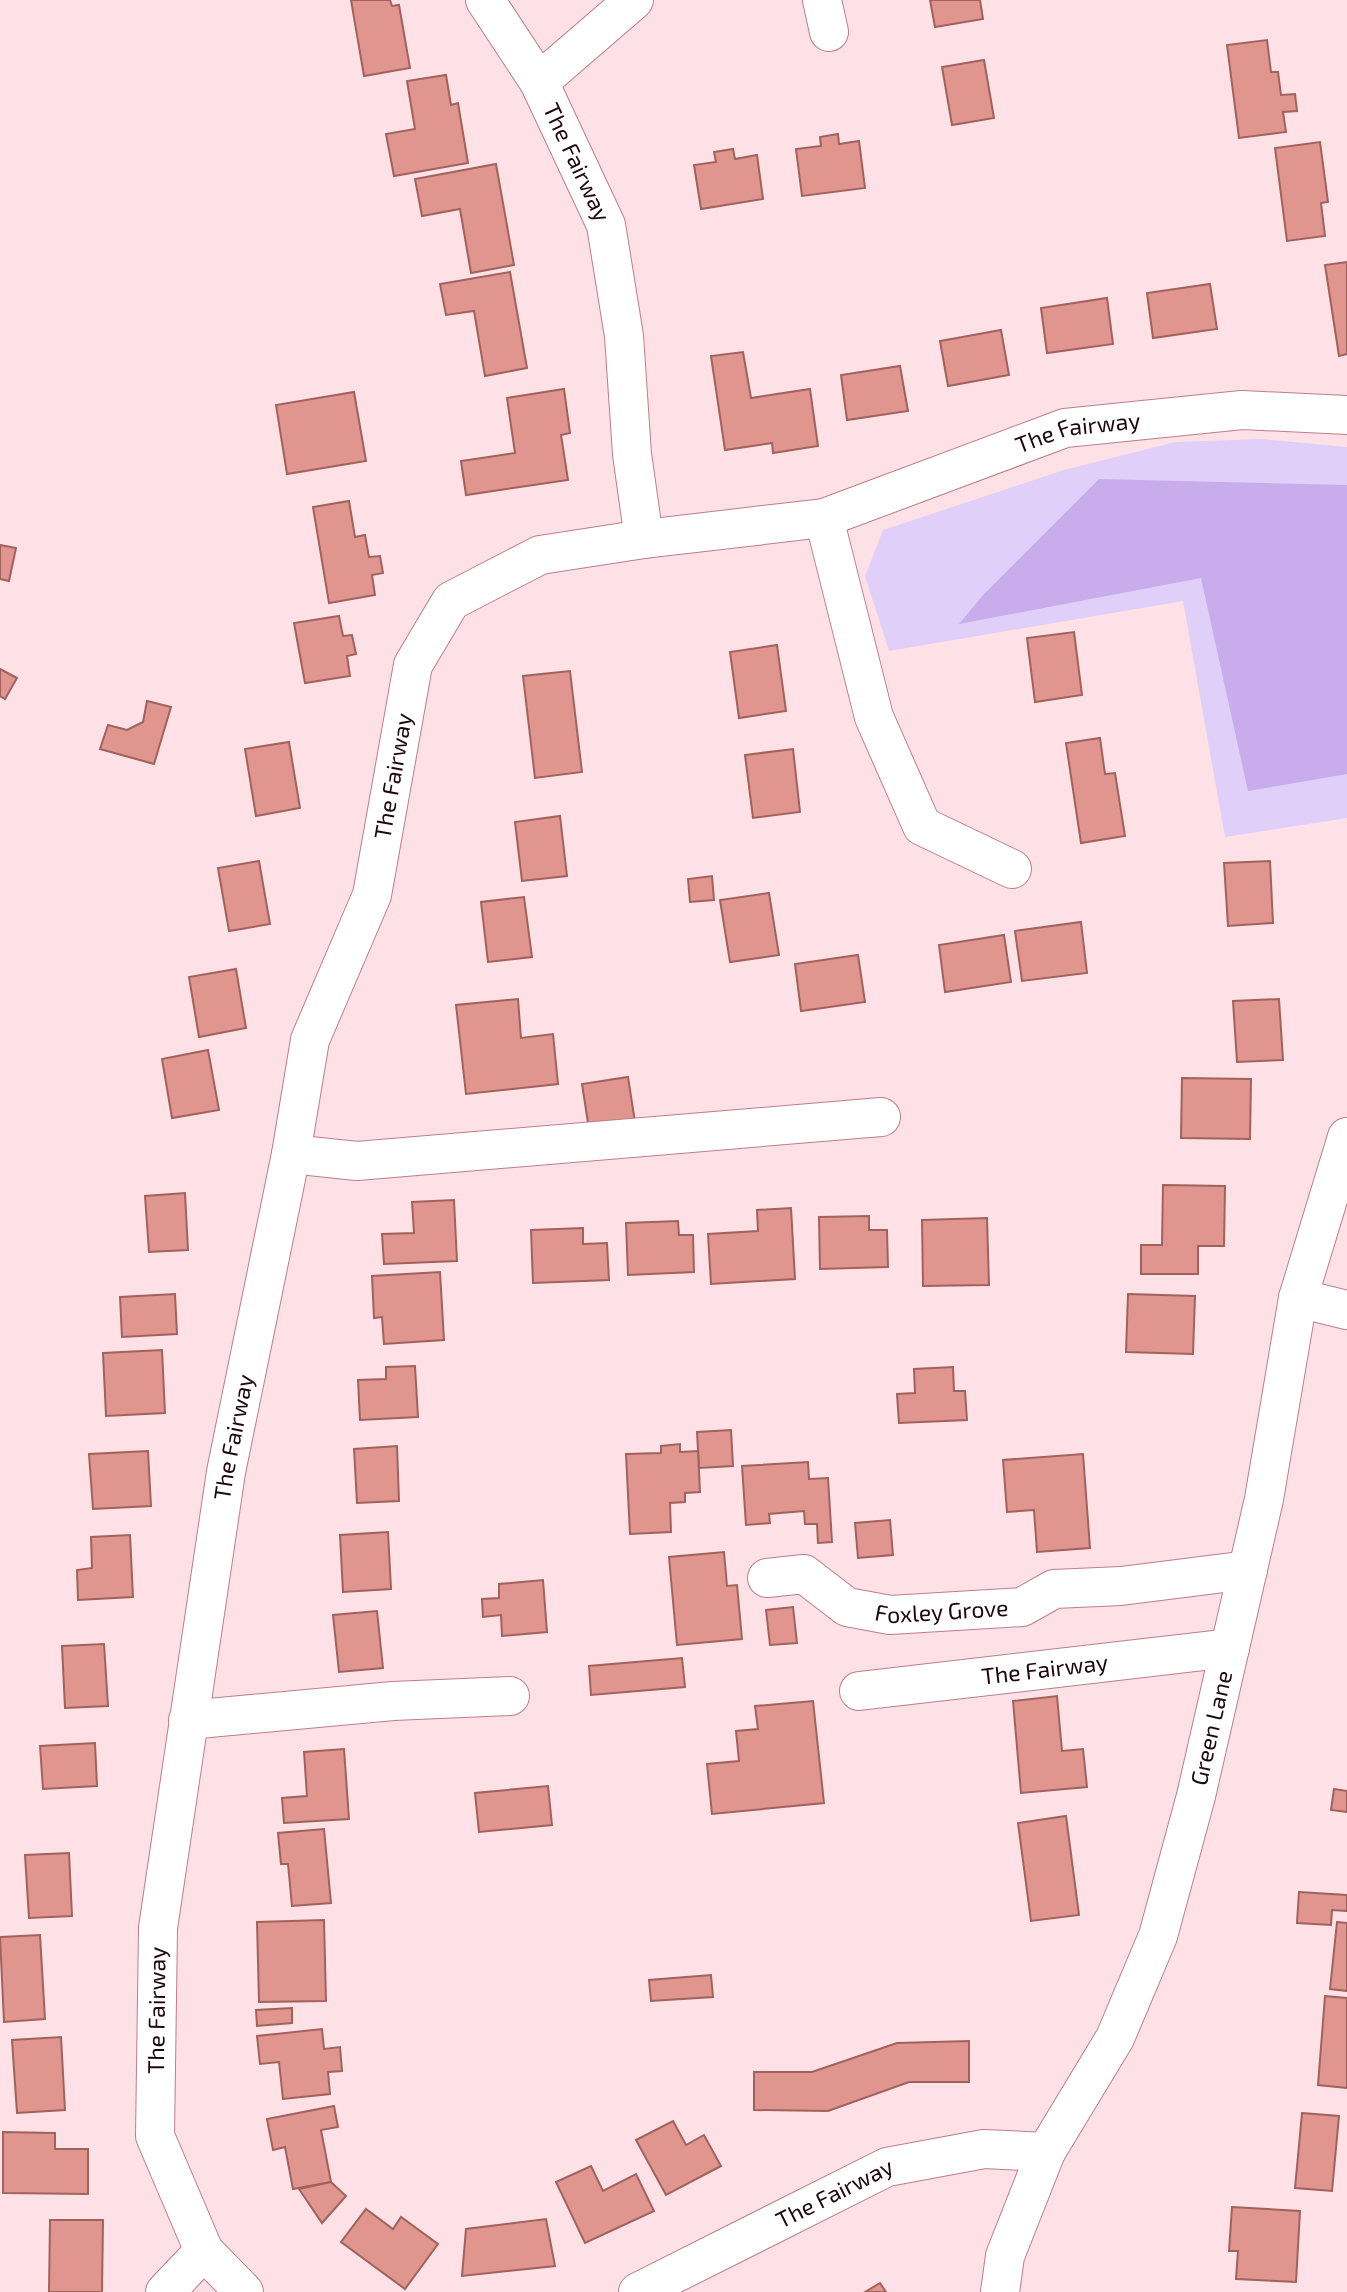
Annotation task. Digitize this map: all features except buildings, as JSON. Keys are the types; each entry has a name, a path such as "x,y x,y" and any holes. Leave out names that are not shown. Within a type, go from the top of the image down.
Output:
{"street":[{"name":"The Fairway","path":"485,0 539,82 606,225 624,336 632,454 644,538"},
{"name":"The Fairway","path":"539,82 634,0"},
{"name":"The Fairway","path":"244,2292 204,2252 155,2136 158,1928 226,1472 291,1154 310,1040 372,895 413,665 451,601 540,555 644,538 824,518 1065,428 1241,410 1347,415"},
{"path":"824,518 874,717 922,826 1012,869"},
{"path":"291,1154 357,1161 881,1117"},
{"name":"Green Lane","path":"1000,2292 1005,2256 1046,2152 1115,2038 1158,1936 1196,1797 1264,1499 1298,1298 1347,1137"},
{"path":"1298,1298 1347,1310"},
{"name":"Foxley Grove","path":"767,1578 804,1574 847,1606 890,1615 1022,1607 1054,1590 1121,1586 1248,1570"},
{"name":"The Fairway","path":"859,1691 1230,1648"},
{"path":"188,1720 393,1701 510,1696"},
{"name":"The Fairway","path":"638,2292 887,2167 984,2149 1046,2152"},
{"path":"165,2292 204,2252"}],"shaded area":[{"path":"1262,439 1347,447 1347,818 1225,837 1183,601 889,651 865,576 883,530 1064,470 1175,442"},
{"path":"1099,479 1347,485 1347,774 1248,791 1201,578 959,624 984,594"}]}
